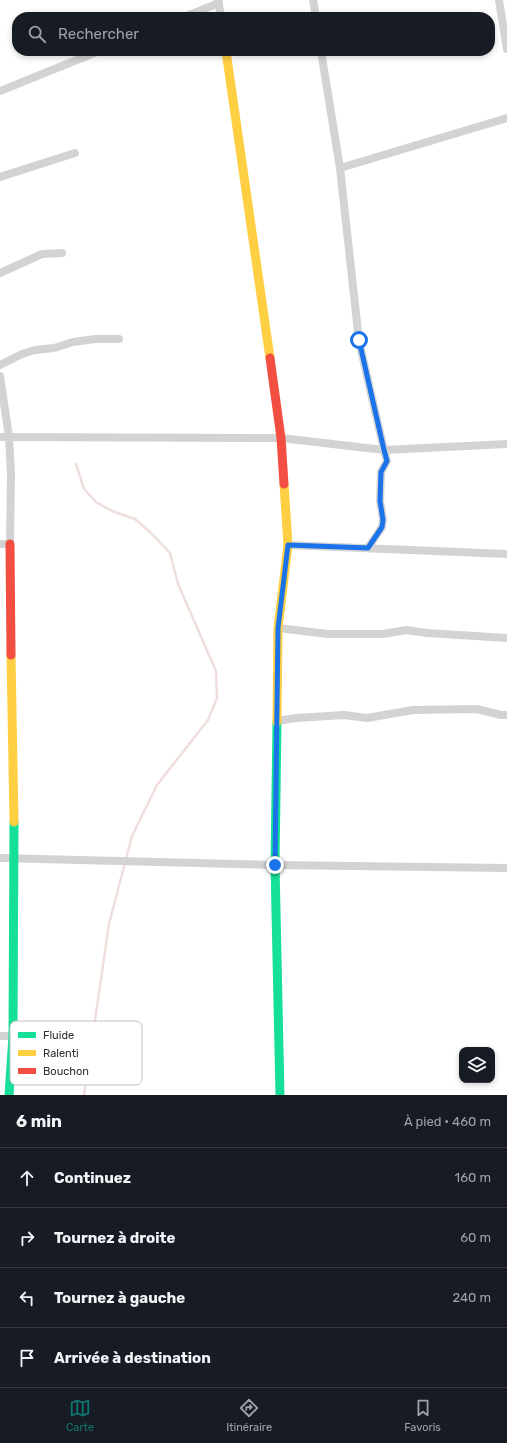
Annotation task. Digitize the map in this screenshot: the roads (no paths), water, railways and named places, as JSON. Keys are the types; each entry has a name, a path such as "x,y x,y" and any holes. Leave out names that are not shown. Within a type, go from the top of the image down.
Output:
{"street":[{"path":"313,0 315,12"},
{"path":"499,0 507,49"},
{"path":"195,12 219,1 220,12"},
{"path":"0,91 87,56"},
{"path":"227,56 281,438 288,545 278,628 275,865 280,1095"},
{"path":"322,56 340,168 359,340 387,461 381,472 380,501 383,520 382,527 368,548"},
{"path":"340,168 507,118"},
{"path":"0,177 75,153"},
{"path":"0,273 42,254 62,253"},
{"path":"0,365 22,354 35,350 54,348 73,342 119,338"},
{"path":"0,376 9,437 11,474 10,544 14,858 13,1021"},
{"path":"0,437 281,438 384,450 507,444"},
{"path":"0,544 10,544"},
{"path":"288,545 507,554"},
{"path":"278,628 328,634 383,634 406,630 427,633 507,638"},
{"path":"277,721 296,718 344,716 367,718 413,710 477,709 505,714"},
{"path":"0,858 275,865 507,868"},
{"path":"9,1095 10,1080"}],"waterway":[{"path":"76,464 84,489 96,502 112,511 135,519 170,553 178,584 216,671 217,698 208,720 157,785 132,836 109,924 95,1021"},
{"path":"84,1095 85,1085"}]}
